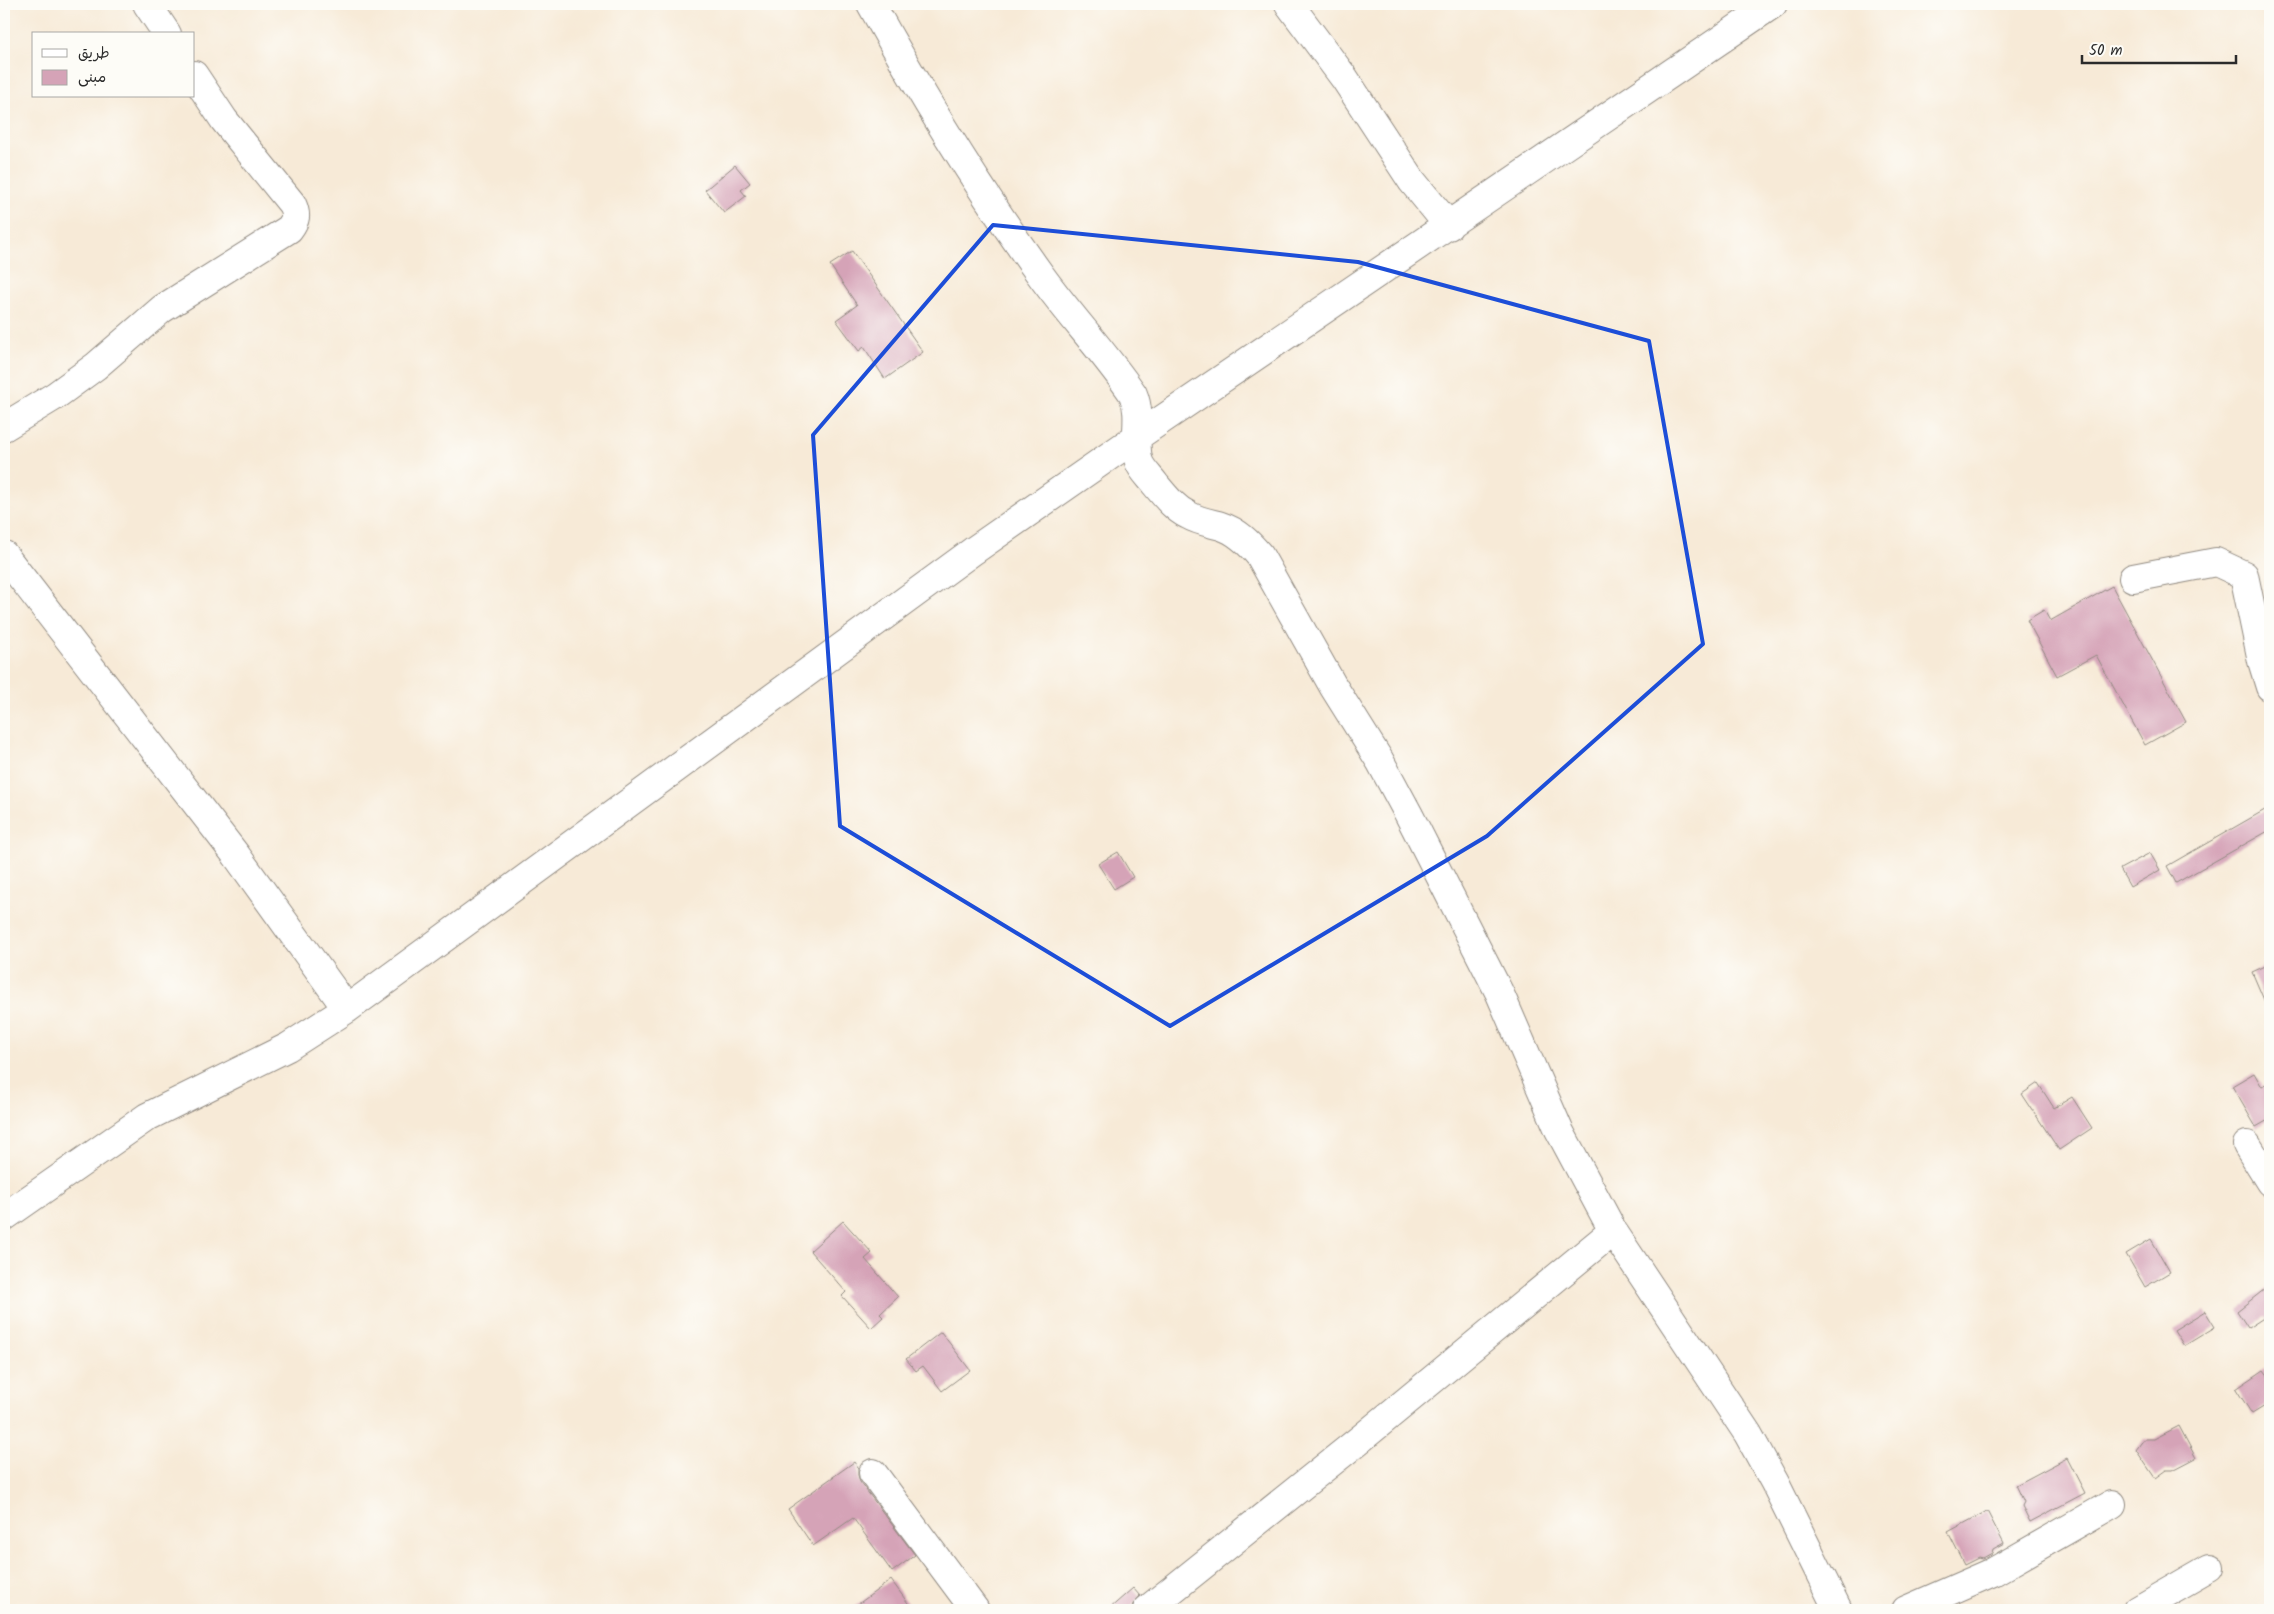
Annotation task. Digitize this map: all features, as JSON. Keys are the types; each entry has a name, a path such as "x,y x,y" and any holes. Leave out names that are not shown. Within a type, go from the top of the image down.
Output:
{"street":[{"path":"147,4 166,32"},
{"path":"871,4 936,117 992,203 1043,278 1133,394 1138,406 1139,462 1168,499 1189,516 1224,527 1238,534 1251,544 1264,563 1333,686 1380,761 1409,815 1500,994 1559,1130 1613,1231 1748,1434 1775,1483 1838,1610"},
{"path":"1289,4 1345,79 1412,180 1449,226"},
{"path":"4,1217 147,1117 288,1047 347,1009 965,556 1773,4"},
{"path":"4,428 55,396 96,366 162,309 289,229 295,222 296,214 292,204 224,120 195,76"},
{"path":"4,556 236,855 347,1009"},
{"path":"2133,578 2216,562 2244,575 2262,661 2270,688"},
{"path":"2247,1145 2270,1182"},
{"path":"1147,1610 1364,1436 1613,1231"},
{"path":"873,1473 975,1610"},
{"path":"1906,1610 1993,1572 2112,1504"},
{"path":"2137,1610 2210,1568"}],"highlighted area":[{"path":"993,225 1358,262 1649,341 1703,644 1487,836 1170,1026 840,826 813,435"}],"building":[{"path":"735,165 750,183 741,190 746,196 724,213 705,190"},
{"path":"852,251 923,352 885,379 864,347 859,351 836,320 857,305 830,265"},
{"path":"2112,586 2186,722 2145,745 2096,655 2057,676 2027,620 2044,610 2050,621"},
{"path":"2270,807 2270,830 2176,883 2167,866"},
{"path":"1118,852 1133,877 1114,889 1098,864"},
{"path":"2150,853 2160,870 2130,887 2120,869"},
{"path":"2270,964 2270,1014 2252,972"},
{"path":"2254,1073 2262,1087 2270,1082 2270,1119 2256,1127 2232,1086"},
{"path":"2038,1083 2054,1108 2072,1097 2092,1128 2059,1150 2022,1094"},
{"path":"843,1221 872,1253 865,1259 898,1297 880,1314 883,1317 871,1328 842,1296 846,1292 810,1251"},
{"path":"2151,1239 2170,1272 2145,1287 2126,1254"},
{"path":"2270,1285 2270,1324 2265,1317 2248,1328 2237,1311"},
{"path":"2205,1311 2215,1327 2184,1346 2174,1330"},
{"path":"941,1332 970,1370 942,1391 923,1366 916,1371 906,1359"},
{"path":"2264,1370 2270,1378 2270,1403 2252,1414 2236,1389"},
{"path":"2179,1426 2196,1458 2173,1470 2166,1470 2155,1478 2136,1450 2144,1439 2154,1439"},
{"path":"2067,1458 2085,1493 2030,1522 2022,1506 2024,1502 2016,1485"},
{"path":"854,1462 858,1468 860,1482 915,1555 892,1572 853,1518 813,1546 788,1509"},
{"path":"1987,1511 2004,1544 1993,1550 1992,1554 1983,1559 1979,1558 1965,1565 1948,1532"},
{"path":"891,1580 913,1610 850,1610"},
{"path":"1133,1588 1140,1596 1133,1604 1132,1610 1108,1610"}]}
